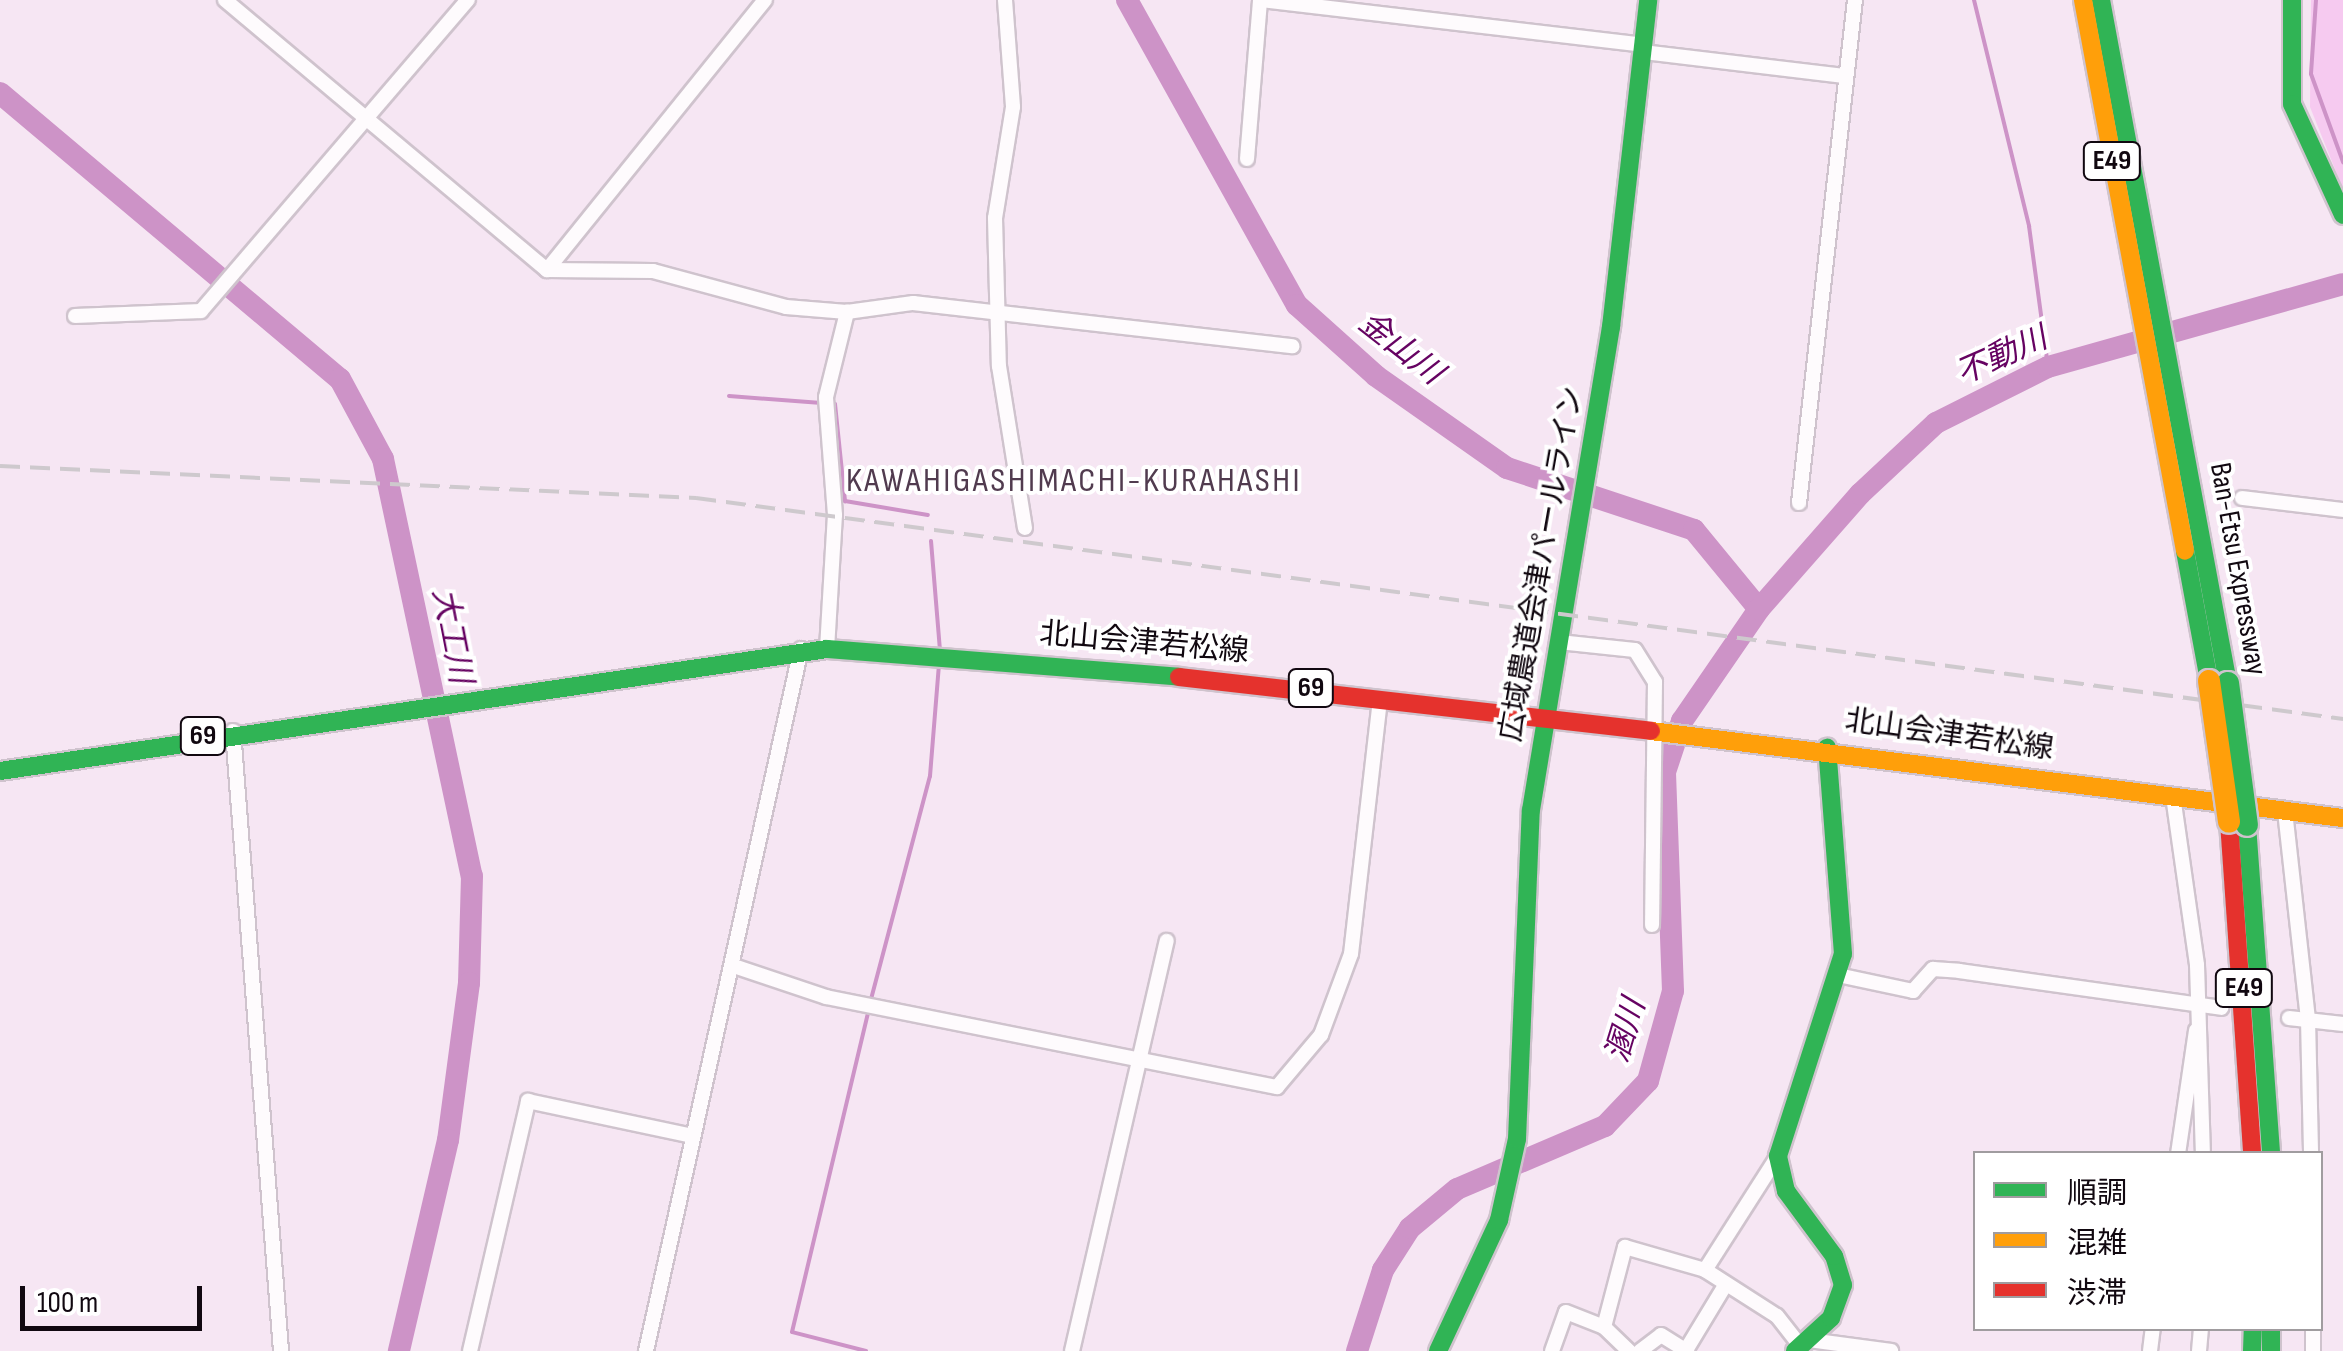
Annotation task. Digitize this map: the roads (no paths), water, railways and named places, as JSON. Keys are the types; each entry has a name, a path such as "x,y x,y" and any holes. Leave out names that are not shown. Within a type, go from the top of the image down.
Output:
{"main road":[{"name":"広域農道会津パールライン","path":"1438,1351 1507,1187 1516,1139 1544,721 1590,472 1648,0"},
{"name":"Ban-Etsu Expressway","path":"2083,0 2152,319 2218,682 2238,824 2271,1151"},
{"name":"Ban-Etsu Expressway","path":"2101,0 2152,319"},
{"path":"2292,0 2292,104 2343,215"},
{"name":"北山会津若松線","path":"0,771 457,697 801,649 827,649 958,658 1544,721 1660,728 2343,818"},
{"path":"1801,1345 1839,1305 1842,1274 1786,1191 1778,1156 1838,975 1844,890 1827,748"},
{"name":"Ban-Etsu Expressway","path":"2238,824 2252,1151"}],"street":[{"path":"226,0 546,270 653,271 786,307 847,312 913,304 1293,346"},
{"path":"75,316 201,312 468,0"},
{"path":"546,270 766,0"},
{"path":"1005,0 1013,106 996,218 999,315 1026,528"},
{"path":"1247,158 1261,0 1844,76"},
{"path":"1799,503 1855,0"},
{"path":"827,649 835,515 827,403 847,312"},
{"path":"2242,498 2343,510"},
{"path":"1560,642 1635,650 1655,682 1660,728 1652,926"},
{"path":"646,1351 801,649"},
{"path":"734,966 826,997 1276,1087 1303,1062 1334,1010 1351,954 1380,701"},
{"path":"233,731 281,1351"},
{"path":"2173,796 2200,1005 2203,1151"},
{"path":"2285,811 2308,1019 2311,1151"},
{"path":"1072,1351 1167,942"},
{"path":"1838,975 1912,991 1933,969 1959,971 2221,1008"},
{"path":"2178,1151 2200,1005"},
{"path":"2289,1018 2343,1024"},
{"path":"470,1351 528,1101 692,1136"},
{"path":"1706,1270 1778,1156"},
{"path":"1604,1327 1625,1247 1706,1270 1777,1316 1801,1345 1891,1351"},
{"path":"1640,1351 1661,1335 1686,1351 1726,1284"},
{"path":"1552,1351 1566,1312 1604,1327 1630,1351"}],"waterway":[{"name":"金山川","path":"1127,0 1297,305 1376,376 1507,468 1694,530 1759,609"},
{"name":"不動川","path":"1974,0 2029,226 2048,367"},
{"path":"2316,0 2311,74 2343,162"},
{"name":"大工川","path":"0,93 340,379 383,459 472,876 469,983 448,1140 399,1351"},
{"name":"溷川","path":"1357,1351 1383,1270 1410,1228 1457,1189 1605,1126 1648,1081 1673,991 1665,772 1682,721 1759,609 1860,494 1936,423 2048,367 2343,284"},
{"path":"729,396 835,404 845,501 928,515"},
{"path":"931,541 940,651"},
{"path":"870,1003 930,776 939,665"},
{"path":"866,1351 792,1332 868,1012"}],"railway":[{"path":"0,466 696,498 2343,719"}],"district":[{"name":"KAWAHIGASHIMACHI-KURAHASHI","path":"1074,481"}]}
